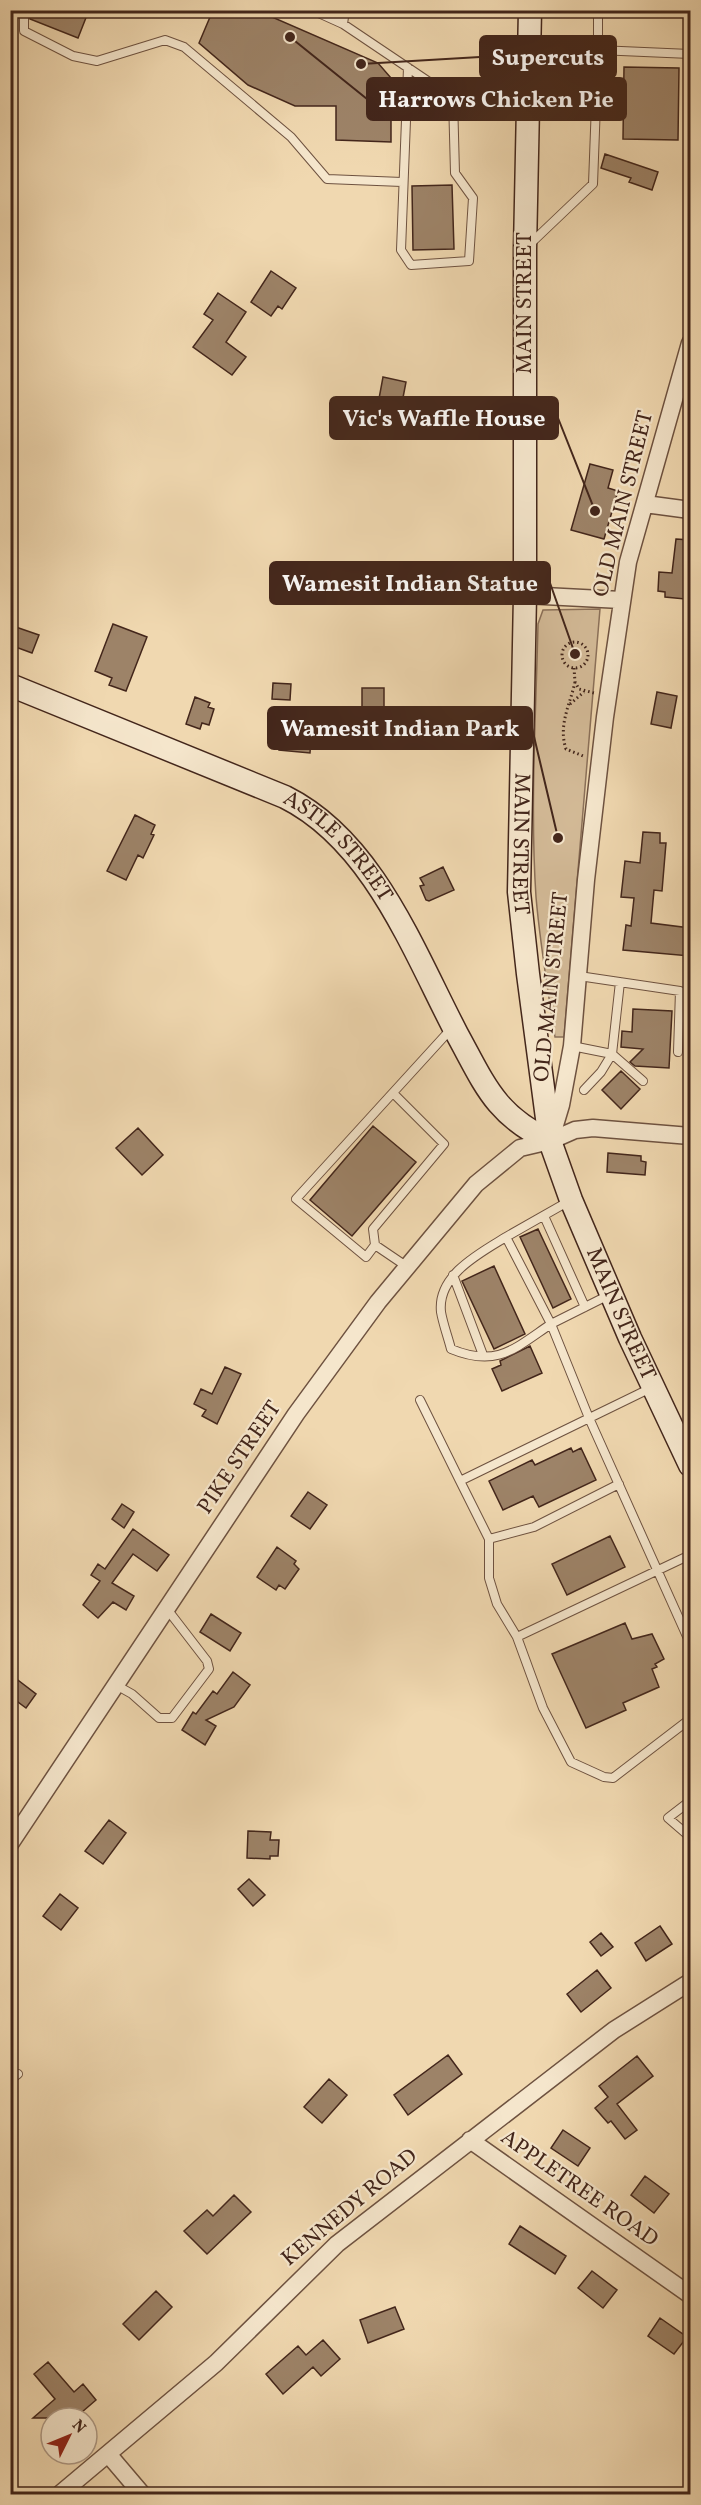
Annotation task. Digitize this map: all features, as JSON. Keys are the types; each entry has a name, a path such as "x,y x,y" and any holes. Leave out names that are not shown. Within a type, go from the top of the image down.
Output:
{"main road":[{"name":"MAIN STREET","path":"531,10 525,249 525,595 519,892 550,1141 611,1294 690,1465"},
{"name":"ASTLE STREET","path":"10,685 285,797 320,818 355,852 372,878 492,1099 525,1129 550,1141"}],"street":[{"name":"OLD MAIN STREET","path":"550,1141 561,1105 572,1046 600,758 621,600 628,562 690,343"},
{"path":"645,504 690,510"},
{"path":"525,595 621,600"},
{"name":"PIKE STREET","path":"10,1844 296,1414 357,1329 462,1199 493,1168 520,1148 550,1141 575,1130 593,1128 690,1136"},
{"name":"KENNEDY ROAD","path":"60,2494 216,2363 338,2244 614,2030 690,1982"},
{"name":"APPLETREE ROAD","path":"470,2140 690,2295"},
{"path":"108,2454 142,2494"}],"lane":[{"path":"24,10 24,31 73,56 98,61 165,40 184,47 291,137 327,178 402,182"},
{"path":"312,10 342,24 408,68 453,98 454,173 473,198 469,261 411,264 401,250 408,68"},
{"path":"342,24 345,10"},
{"path":"525,249 593,184 598,10"},
{"path":"598,50 690,54"},
{"path":"579,976 680,991 678,1052"},
{"path":"584,1090 601,1072 612,1054 620,982"},
{"path":"393,1093 444,1144 373,1229 375,1245 366,1257 296,1199 453,1026"},
{"path":"572,1046 612,1054 643,1081"},
{"path":"572,1200 477,1254 453,1275 442,1296 441,1311 451,1348 469,1356 506,1354 551,1324 611,1294"},
{"path":"544,1216 585,1307"},
{"path":"507,1237 551,1324 589,1418 690,1643"},
{"path":"375,1245 406,1266"},
{"path":"453,1275 483,1355"},
{"path":"460,1481 653,1387"},
{"path":"420,1400 489,1539 489,1578 497,1604 517,1637 543,1708 571,1762 604,1777 613,1778 690,1719"},
{"path":"489,1539 534,1527 619,1484"},
{"path":"517,1637 690,1555"},
{"path":"116,1685 132,1694 159,1718 165,1719 172,1718 196,1689 209,1669 207,1661 167,1610"},
{"path":"690,1801 668,1818 690,1837"},
{"path":"10,2080 18,2074"}],"path":[{"path":"571,642 579,642 587,651 586,658 582,666 574,668 566,666 563,657 565,646 571,642"},
{"path":"574,668 575,682 562,728 566,749 575,754 600,758"},
{"path":"575,682 584,692 608,694"},
{"path":"570,704 584,692"}],"shaded area":[{"path":"600,609 564,1037 555,1037 540,932 534,863 538,624 543,610"}],"building":[{"path":"30,10 89,10 78,38 30,19"},
{"path":"213,10 256,10 378,63 391,78 391,142 336,140 336,106 295,106 248,85 199,43"},
{"path":"624,67 679,68 678,140 623,139"},
{"path":"605,154 658,172 652,190 629,182 631,178 601,168"},
{"path":"452,185 454,249 413,250 412,186"},
{"path":"271,271 296,288 282,309 278,306 271,316 251,302"},
{"path":"218,293 246,312 226,342 246,357 232,375 193,347 213,320 204,314"},
{"path":"383,377 406,382 401,408 392,406 389,418 376,415"},
{"path":"590,464 613,470 608,488 618,491 604,539 571,530"},
{"path":"676,539 690,540 690,584 686,583 685,599 665,597 665,592 658,591 659,572 672,573"},
{"path":"113,624 147,637 126,691 109,685 112,678 95,671"},
{"path":"10,625 39,635 32,653 10,645"},
{"path":"273,683 291,684 290,700 272,699"},
{"path":"362,688 384,688 384,737 362,737"},
{"path":"657,692 677,696 671,728 651,724"},
{"path":"195,697 210,703 208,707 214,709 209,725 202,723 200,729 186,724"},
{"path":"280,735 311,738 310,753 279,750"},
{"path":"135,815 155,825 151,834 154,835 143,858 138,855 126,880 107,871"},
{"path":"643,832 660,833 660,843 666,843 662,891 654,890 651,923 690,928 690,956 623,950 626,925 631,926 634,898 621,897 625,861 640,863"},
{"path":"443,867 454,890 429,901 426,900 420,886 424,885 420,878"},
{"path":"633,1009 672,1011 669,1068 635,1066 630,1062 643,1049 621,1047 622,1031 632,1032"},
{"path":"621,1071 640,1089 621,1109 602,1090"},
{"path":"373,1126 416,1162 352,1236 310,1200"},
{"path":"138,1128 163,1155 142,1175 116,1148"},
{"path":"608,1153 641,1156 641,1161 646,1162 645,1175 607,1172"},
{"path":"538,1229 571,1299 553,1308 520,1237"},
{"path":"494,1266 525,1334 494,1349 462,1281"},
{"path":"530,1346 542,1373 502,1391 492,1369 501,1365 500,1361"},
{"path":"225,1367 241,1374 217,1424 202,1416 206,1410 194,1404 201,1389 212,1394"},
{"path":"571,1448 573,1452 581,1448 596,1480 539,1507 533,1496 503,1510 489,1481 532,1460 535,1465"},
{"path":"308,1492 327,1505 310,1529 291,1516"},
{"path":"122,1504 134,1512 124,1528 112,1519"},
{"path":"133,1529 169,1555 157,1571 133,1554 112,1583 134,1596 126,1610 113,1602 98,1618 83,1605 100,1581 91,1575 98,1564 105,1569"},
{"path":"610,1536 625,1567 567,1595 552,1564"},
{"path":"277,1547 296,1561 294,1564 299,1569 285,1589 279,1585 276,1590 257,1577"},
{"path":"211,1614 241,1633 230,1651 200,1632"},
{"path":"625,1623 632,1639 652,1634 664,1659 655,1664 657,1667 652,1669 659,1687 623,1703 626,1710 586,1728 552,1654"},
{"path":"233,1672 250,1685 234,1707 206,1720 216,1726 205,1745 182,1730 193,1712 196,1714 213,1691 217,1694"},
{"path":"10,1674 36,1694 26,1708 10,1696"},
{"path":"109,1820 126,1833 103,1864 85,1851"},
{"path":"248,1831 271,1832 270,1840 279,1840 278,1856 270,1856 270,1859 247,1858"},
{"path":"249,1879 265,1895 253,1906 238,1889"},
{"path":"60,1894 78,1908 61,1930 43,1916"},
{"path":"660,1926 672,1944 646,1961 635,1943"},
{"path":"601,1933 613,1947 601,1956 590,1942"},
{"path":"597,1970 611,1988 581,2012 567,1994"},
{"path":"448,2055 462,2074 408,2115 394,2095"},
{"path":"637,2056 653,2076 617,2104 637,2130 625,2139 611,2121 608,2123 595,2108 608,2097 599,2086"},
{"path":"329,2079 347,2095 322,2123 304,2107"},
{"path":"563,2130 590,2148 578,2166 551,2148"},
{"path":"645,2176 669,2194 654,2213 631,2195"},
{"path":"234,2195 251,2212 207,2254 184,2231 207,2210 213,2216"},
{"path":"520,2226 566,2256 555,2274 509,2244"},
{"path":"592,2271 617,2290 603,2308 578,2288"},
{"path":"156,2291 172,2307 139,2340 123,2324"},
{"path":"395,2307 404,2329 368,2343 360,2320"},
{"path":"660,2318 687,2337 674,2354 648,2336"},
{"path":"323,2340 340,2359 321,2376 313,2367 283,2394 266,2374 298,2346 306,2355"},
{"path":"48,2362 74,2392 83,2384 96,2400 89,2406 47,2406 55,2399 34,2374"}],"place":[{"name":"Harrows Chicken Pie","path":"290,37"},
{"name":"Supercuts","path":"361,64"},
{"name":"Vic's Waffle House","path":"595,511"},
{"name":"Wamesit Indian Statue","path":"575,654"},
{"name":"Wamesit Indian Park","path":"558,838"}]}
